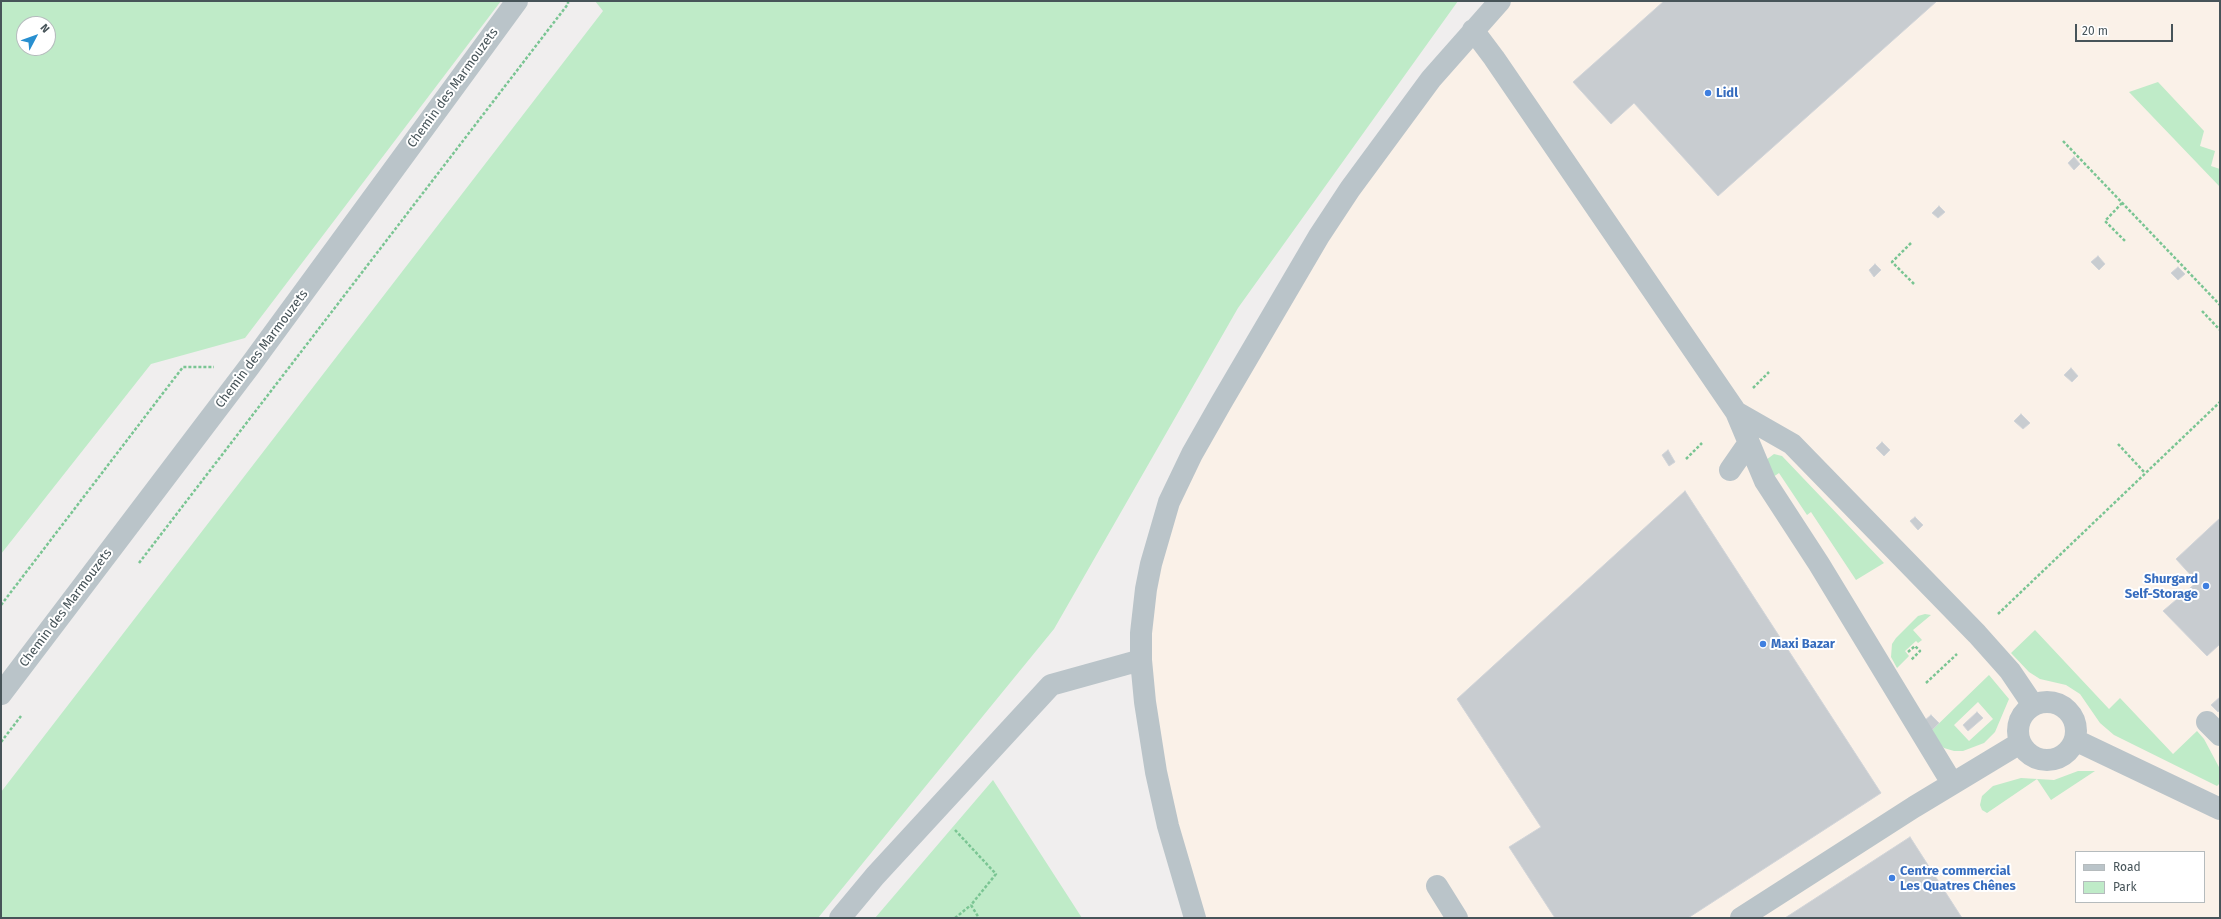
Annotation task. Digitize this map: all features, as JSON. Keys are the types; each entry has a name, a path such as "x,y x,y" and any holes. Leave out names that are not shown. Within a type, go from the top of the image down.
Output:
{"street":[{"name":"Chemin des Marmouzets","path":"1,694 249,367 517,1"},
{"path":"1195,918 1170,834 1156,772 1146,710 1141,660 1141,633 1151,564 1169,502 1192,454 1319,236 1342,200 1375,153 1431,79 1500,1"},
{"path":"1473,30 1494,58 1736,412 1748,444 1765,481 1819,564 1952,783"},
{"path":"1736,412 1792,444 1978,634 2010,671 2033,705"},
{"path":"1730,470 1748,444"},
{"path":"840,918 875,876 1051,685 1141,660"},
{"path":"2050,701 2066,708 2075,722 2077,731 2075,740 2066,753 2060,757 2049,760 2037,759 2030,755 2020,743 2018,736 2019,722 2022,715 2033,705 2050,701"},
{"path":"2075,740 2220,809"},
{"path":"1741,918 1952,783 2020,743"},
{"path":"1437,886 1457,918"}],"path":[{"path":"137,566 563,11 568,1"},
{"path":"2064,141 2220,305"},
{"path":"2122,203 2105,221 2124,241"},
{"path":"1912,244 1892,262 1914,284"},
{"path":"2202,311 2220,330"},
{"path":"1,604 183,368 249,367"},
{"path":"1753,388 1769,372"},
{"path":"1904,704 2220,402"},
{"path":"1686,459 1702,444"},
{"path":"2118,444 2145,473"},
{"path":"1907,664 1920,651 1915,646 1908,652"},
{"path":"1,742 25,711"},
{"path":"936,809 996,874 971,905 955,918"},
{"path":"971,905 979,918"}],"shaded area":[{"path":"1500,1 2220,1 2220,918 1195,918 1145,702 1161,527 1286,292"}],"green space":[{"path":"1,1 501,1 245,338 151,364 1,554"},
{"path":"595,1 1458,1 1238,308 1054,629 818,918 1,918 1,792 603,11"},
{"path":"2158,82 2204,131 2200,146 2215,151 2211,166 2220,169 2220,187 2129,92"},
{"path":"1774,454 1782,456 1884,563 1856,580 1811,512 1807,515 1779,473 1770,479 1766,460"},
{"path":"1925,614 1931,615 1913,630 1922,640 1918,643 1916,641 1905,651 1909,656 1897,668 1891,657 1892,644 1918,616"},
{"path":"2035,630 2109,709 2120,698 2173,754 2197,731 2204,739 2220,769 2220,783 2217,786 2114,735 2100,723 2080,694 2066,685 2040,679 2029,672 2011,653"},
{"path":"1989,675 2009,699 1995,732 1984,743 1963,751 1954,751 1944,748 1929,733","holes":["1978,702 1993,719 1969,741 1954,725"]},
{"path":"2078,771 2095,771 2051,800 2037,779 1987,813 1982,810 1980,805 1982,796 1993,786 2021,778 2054,780"},
{"path":"993,780 1082,918 875,918"}],"building":[{"name":"Lidl","path":"1664,1 1937,1 1718,196 1634,103 1611,124 1573,82"},
{"path":"2074,157 2080,164 2074,170 2068,163"},
{"path":"1939,206 1945,212 1938,218 1932,213"},
{"path":"2098,256 2105,264 2099,270 2091,262"},
{"path":"1875,264 1881,270 1874,277 1869,270"},
{"path":"2178,267 2185,274 2178,280 2171,273"},
{"path":"2071,368 2078,376 2072,382 2064,375"},
{"path":"2021,414 2030,423 2023,429 2014,421"},
{"path":"1882,442 1890,450 1884,456 1876,448"},
{"path":"1668,450 1675,462 1669,466 1662,455"},
{"path":"1685,491 1881,793 1688,918 1555,918 1509,847 1541,827 1457,699"},
{"path":"1915,517 1923,525 1918,530 1910,521"},
{"name":"Shurgard Self-Storage","path":"2220,518 2220,644 2207,656 2163,611 2197,582 2176,559"},
{"path":"2220,697 2220,710 2218,712 2211,705"},
{"path":"1977,712 1983,718 1968,731 1963,725"},
{"path":"1931,715 1939,723 1932,730 1924,721"},
{"name":"Centre commercial Les Quatres Chênes","path":"1910,837 1962,918 1785,918"}],"place":[{"name":"Lidl","path":"1708,93"},
{"name":"Shurgard Self-Storage","path":"2206,586"},
{"name":"Maxi Bazar","path":"1763,644"},
{"name":"Centre commercial Les Quatres Chênes","path":"1892,878"}]}
